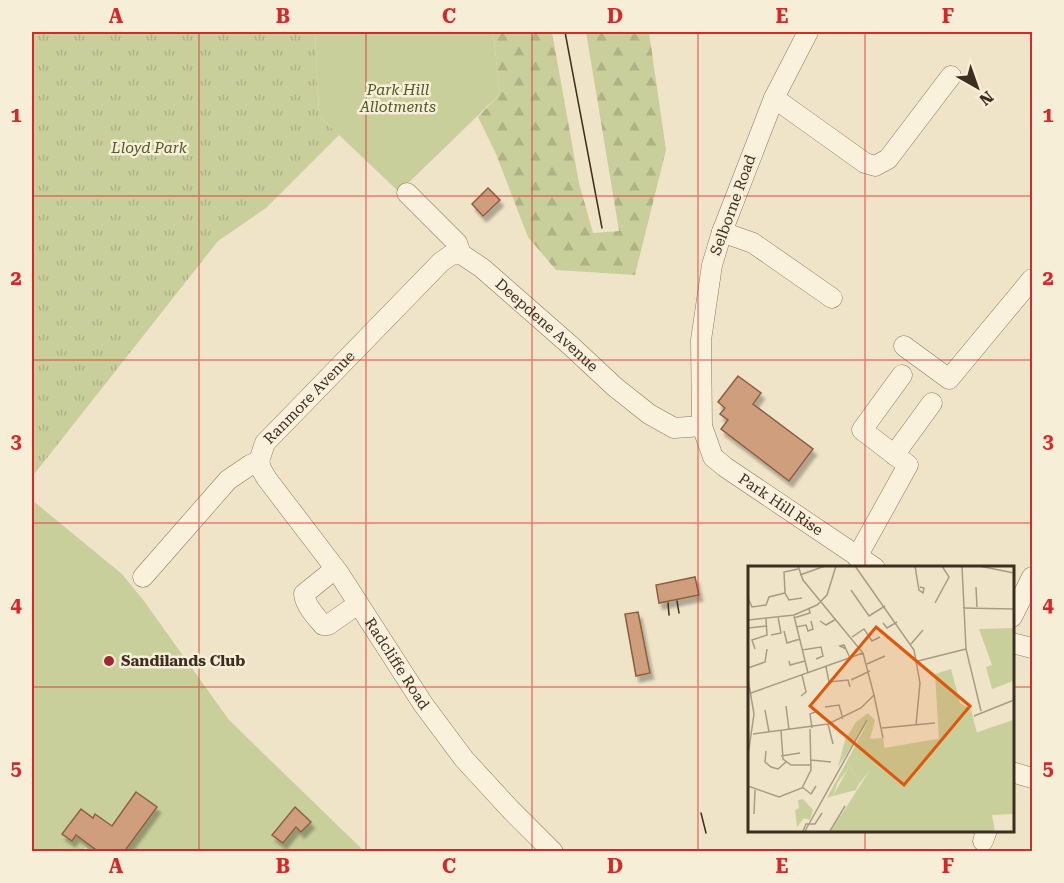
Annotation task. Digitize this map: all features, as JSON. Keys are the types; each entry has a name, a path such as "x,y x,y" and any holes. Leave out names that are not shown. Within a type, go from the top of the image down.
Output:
{"street":[{"name":"Selborne Road","path":"702,426 700,340 712,265 722,232 774,98 808,32"},
{"path":"774,98 865,163 875,166 888,159 951,76"},
{"name":"Deepdene Avenue","path":"407,193 457,243 461,254 482,268 615,387 649,414 674,428 702,426"},
{"path":"722,232 746,240 764,250 832,298"},
{"name":"Ranmore Avenue","path":"143,577 228,480 259,461 265,443 441,262 451,255 461,254"},
{"path":"904,346 949,380 1032,279"},
{"path":"857,557 908,465 862,430 902,375"},
{"path":"894,455 932,403"},
{"name":"Park Hill Rise","path":"702,426 713,457 725,467 872,566"},
{"name":"Radcliffe Road","path":"259,461 261,469 273,487 335,569 423,704 464,759 553,852"},
{"path":"335,569 304,594 308,605 323,625 328,625 358,604"},
{"path":"1013,613 1032,577"},
{"path":"1013,643 1032,648"},
{"path":"1013,773 1032,778"}],"green space":[{"name":"Lloyd Park","path":"32,32 315,32 319,116 339,135 266,208 218,241 32,477"},
{"name":"Park Hill Allotments","path":"315,32 493,32 500,94 399,192 319,116"},
{"path":"493,32 552,32 579,183 593,233 619,231 586,32 649,32 666,150 635,275 556,270 528,237 496,154 478,117 500,94"},
{"name":"Sandilands Club","path":"32,500 122,574 229,720 364,851 92,852 85,847 83,851 32,851"}],"building":[{"path":"488,188 500,200 483,216 472,204"},
{"path":"738,376 761,393 753,404 813,449 789,481 721,429 728,420 720,414 725,408 718,402"},
{"path":"695,577 699,595 659,603 656,585"},
{"path":"638,612 650,673 636,676 625,614"},
{"path":"136,792 157,807 124,852 99,852 76,835 72,841 62,834 81,809 93,818 95,814 112,826"},
{"path":"295,807 311,822 301,832 296,827 283,843 272,835"}],"tram line":[{"path":"565,32 602,228"},
{"path":"677,601 679,613"},
{"path":"668,603 669,615"},
{"path":"701,813 706,833"}],"place":[{"name":"Sandilands Club","path":"109,661"}]}
